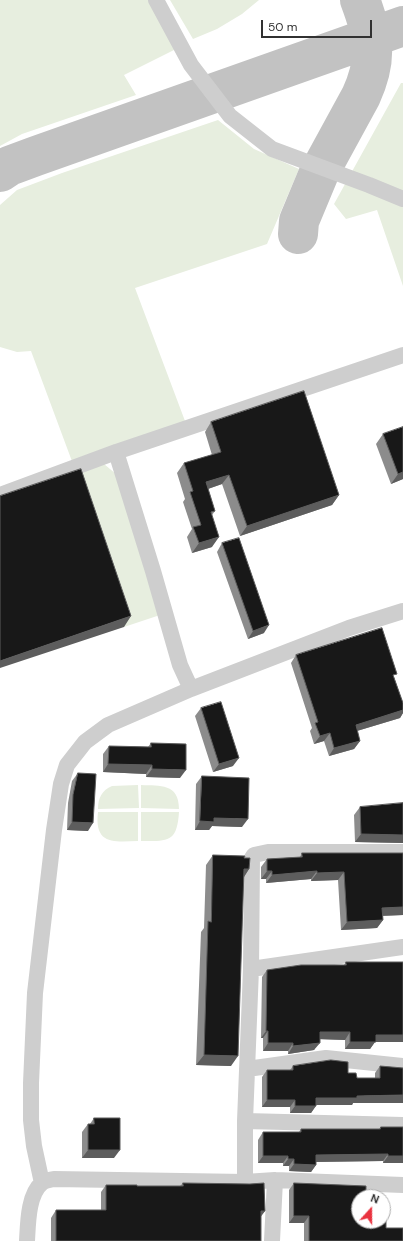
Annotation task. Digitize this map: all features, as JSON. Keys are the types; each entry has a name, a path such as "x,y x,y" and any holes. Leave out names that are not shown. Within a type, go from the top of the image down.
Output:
{"street":[{"path":"156,0 191,65 230,116 272,149 403,199"},
{"path":"0,495 116,452 403,355"},
{"path":"116,452 180,665 191,689"},
{"path":"42,1183 32,1133 31,1098 35,993 61,784 67,765 85,742 108,725 191,689 349,628 403,611"},
{"path":"245,1182 245,1120 251,969 252,858 254,855 268,852 403,852"},
{"path":"251,969 403,947"},
{"path":"247,1069 326,1058 403,1066"},
{"path":"245,1120 403,1125"},
{"path":"27,1241 33,1194 42,1183 47,1180 245,1182 276,1180 403,1185"},
{"path":"272,1241 276,1180"}],"green space":[{"path":"0,0 148,0 176,49 124,75 136,95 22,134 0,146"},
{"path":"170,0 259,0 242,14 217,29 193,39"},
{"path":"401,83 403,83 403,286 377,210 346,219 334,204"},
{"path":"218,120 254,149 299,169 267,244 135,288 185,421 73,464 31,351 17,352 0,347 0,205 17,190 62,173"},
{"path":"104,464 116,474 160,615 124,627 74,479 80,472"},
{"path":"138,785 139,808 98,809 101,795 112,786"},
{"path":"141,785 161,786 172,790 176,794 179,809 141,808"},
{"path":"98,812 138,812 138,841 114,841 103,836 99,831"},
{"path":"141,812 179,812 176,830 173,835 164,840 141,841"}],"building":[{"path":"304,391 339,495 247,526 229,475 206,482 215,511 211,512 219,537 199,543 193,527 201,525 190,492 193,491 184,463 221,452 211,422"},
{"path":"403,427 403,472 398,474 383,434"},
{"path":"81,469 131,616 0,661 0,496"},
{"path":"239,538 269,625 253,631 222,543"},
{"path":"382,628 397,674 393,675 403,703 403,710 356,725 360,741 334,748 330,733 320,736 315,723 318,722 296,655"},
{"path":"221,702 239,758 219,764 201,708"},
{"path":"151,743 186,744 186,770 152,769 152,765 108,764 109,746 151,747"},
{"path":"78,773 96,774 93,823 72,822 73,795"},
{"path":"202,776 249,778 248,819 214,818 214,822 200,821"},
{"path":"403,803 403,835 361,834 360,807"},
{"path":"302,853 403,853 403,907 382,908 383,920 347,922 344,872 317,873 317,871 272,875 272,871 267,871 267,859 302,857"},
{"path":"213,855 245,856 244,858 250,858 249,869 244,869 238,1056 204,1055 208,921 211,922"},
{"path":"346,962 403,962 403,1035 376,1035 376,1042 350,1042 350,1032 320,1032 320,1043 293,1046 293,1043 268,1043 268,1031 266,1031 267,970 301,965 346,965"},
{"path":"331,1060 348,1062 348,1073 356,1073 357,1078 380,1078 380,1066 403,1068 403,1095 357,1096 357,1098 316,1098 316,1106 295,1106 295,1100 267,1100 267,1070 293,1070 293,1066"},
{"path":"94,1118 120,1118 120,1150 88,1150 88,1124 94,1124"},
{"path":"381,1127 403,1127 403,1156 388,1156 388,1154 316,1155 316,1165 294,1164 294,1159 288,1159 288,1156 263,1156 263,1132 301,1132 301,1129 380,1129"},
{"path":"183,1183 264,1183 265,1211 261,1211 261,1241 56,1241 56,1210 106,1210 106,1185 183,1186"},
{"path":"294,1183 366,1186 366,1189 351,1189 351,1229 403,1228 403,1241 309,1241 309,1216 294,1216"}],"taxiway":[{"path":"298,234 299,221 319,173 361,96 370,71 372,59 371,37 360,0"},
{"path":"0,172 9,166 36,156 403,26"}]}
